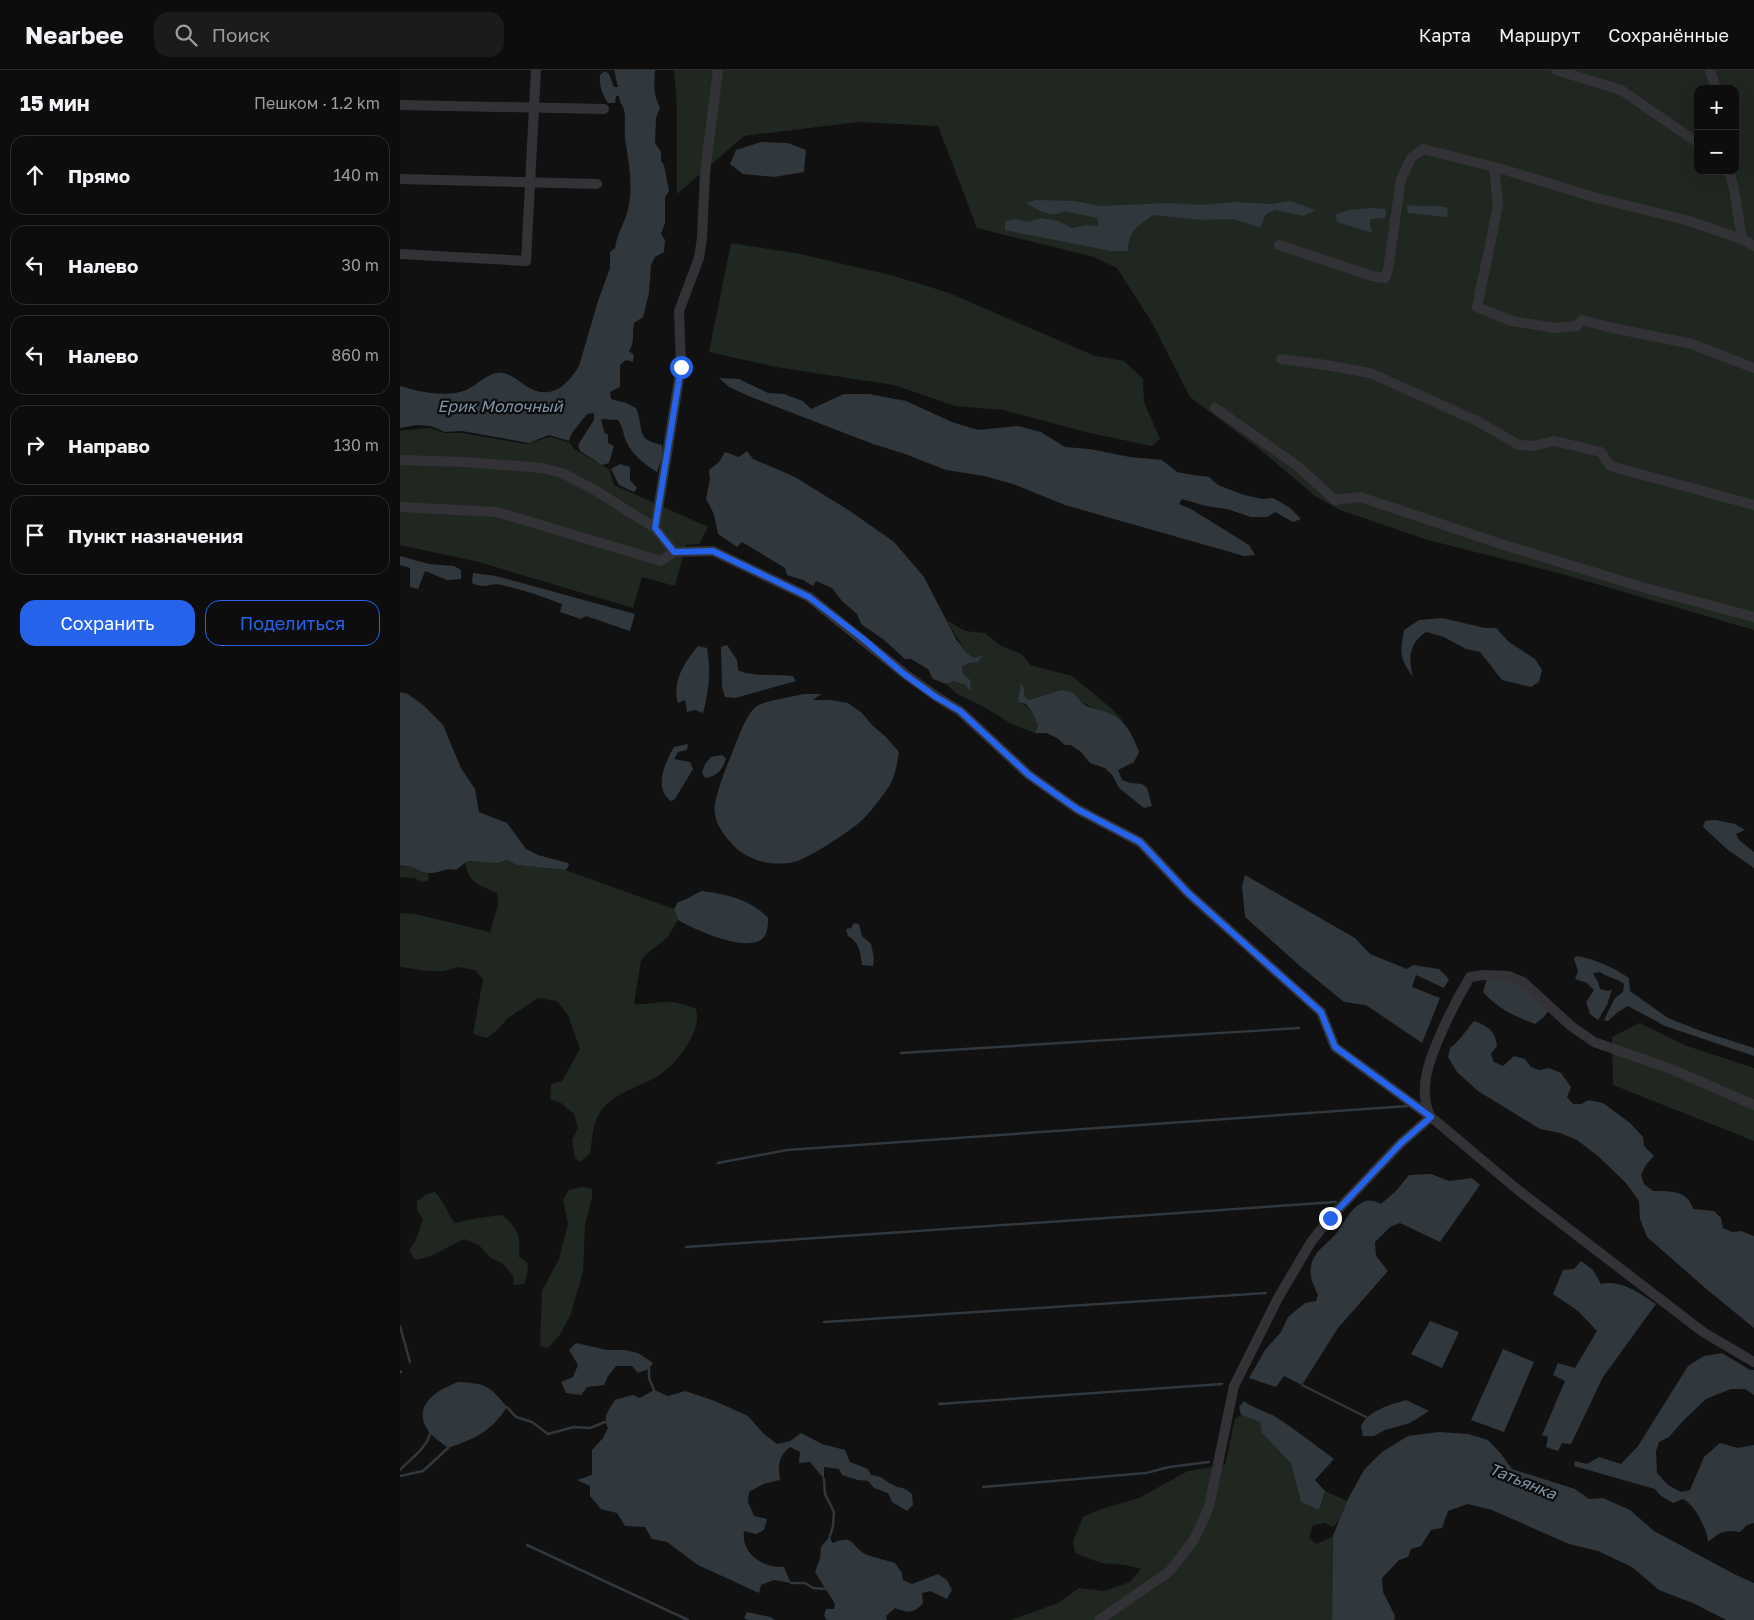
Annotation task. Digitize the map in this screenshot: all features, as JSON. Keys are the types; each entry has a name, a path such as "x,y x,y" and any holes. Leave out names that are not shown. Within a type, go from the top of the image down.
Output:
{"street":[{"path":"400,254 526,261 536,70"},
{"path":"655,528 681,367 679,311 699,258 702,238 704,173 718,70"},
{"path":"1556,70 1622,90 1694,140"},
{"path":"1710,70 1715,85"},
{"path":"400,105 604,109"},
{"path":"1279,245 1372,276 1385,278 1388,270 1401,179 1411,158 1423,149 1494,167 1597,198 1686,220 1742,239 1754,246"},
{"path":"1494,167 1498,206 1476,308 1512,321 1555,328 1577,326 1582,320 1692,344 1754,368"},
{"path":"1730,175 1742,239"},
{"path":"400,179 597,184"},
{"path":"1281,359 1326,365 1370,374 1477,422 1519,445 1534,446 1554,441 1601,452 1610,466 1754,505"},
{"path":"1215,408 1296,465 1335,500 1360,497 1495,542 1645,588 1754,617"},
{"path":"400,460 542,468 562,473 655,528 674,552"},
{"path":"400,507 497,512 661,561 674,552 713,551 809,597 862,638 904,674 936,697 960,711 1029,775 1077,809 1140,842 1188,893 1321,1012 1335,1047 1431,1117 1518,1190 1702,1332 1754,1362"},
{"path":"1431,1117 1426,1107 1424,1086 1430,1060 1460,994 1470,977 1484,974 1508,976 1523,982 1571,1026 1594,1042 1671,1070 1754,1105"},
{"path":"1099,1620 1170,1571 1195,1538 1208,1507 1234,1386 1278,1298 1311,1242 1330,1218 1401,1143 1431,1117"}],"shaded area":[{"path":"674,70 1754,70 1754,630 1562,574 1428,540 1340,510 1315,496 1258,448 1190,397 1151,321 1117,268 1094,257 977,228 938,126 858,122 744,136 677,194 677,106"},
{"path":"731,243 800,254 894,276 949,293 1095,356 1124,361 1143,379 1144,402 1160,439 1152,446 1090,433 1003,410 955,406 894,385 776,367 709,352"},
{"path":"429,428 446,433 462,433 526,444 550,437 570,443 574,449 609,469 614,485 708,527 699,544 686,545 675,586 642,577 633,608 479,562 400,545 400,431"},
{"path":"946,620 965,631 985,633 1001,646 1022,654 1030,665 1072,676 1111,708 1124,722 1112,714 1096,710 1061,690 1029,700 1024,696 1024,688 1018,702 1025,705 1033,714 1038,725 1035,733 1010,723 984,707 957,694 946,684 954,681 965,685 970,691 962,667 969,663 978,662 983,655 974,658 967,653"},
{"path":"507,860 517,865 565,870 674,909 678,920 668,937 641,960 634,1004 671,1002 696,1009 696,1027 682,1054 668,1068 653,1079 618,1096 603,1108 594,1125 590,1154 580,1162 575,1158 572,1140 578,1128 574,1114 561,1103 550,1099 551,1084 562,1081 580,1049 568,1015 557,1001 538,998 508,1018 487,1038 473,1034 483,979 475,970 458,967 444,971 428,971 400,967 400,913 415,914 490,932 498,905 497,893 480,886 472,880 465,863"},
{"path":"408,866 428,874 427,881 421,882 415,878 400,877 400,867"},
{"path":"1639,1023 1687,1046 1754,1068 1754,1141 1613,1085 1612,1037"},
{"path":"582,1187 592,1189 592,1197 585,1225 583,1272 570,1316 559,1336 548,1348 540,1346 542,1291 559,1259 568,1224 563,1200 569,1190"},
{"path":"435,1192 455,1223 502,1215 512,1224 519,1238 519,1257 527,1262 528,1271 524,1284 514,1285 513,1276 502,1263 491,1258 479,1245 464,1239 434,1254 415,1260 409,1250 415,1242 423,1219 417,1211 417,1201 427,1194"},
{"path":"1241,1415 1260,1422 1291,1463 1301,1502 1319,1510 1325,1491 1347,1501 1334,1527 1324,1523 1313,1525 1309,1538 1317,1544 1333,1536 1332,1620 1011,1620 1058,1603 1079,1588 1104,1591 1130,1582 1141,1569 1125,1565 1101,1563 1075,1553 1073,1541 1083,1517 1101,1509 1139,1498 1188,1471 1225,1465 1235,1419"}],"water":[{"name":"Ерик Молочный","path":"614,70 655,70 655,94 660,107 656,118 655,143 661,152 661,161 664,165 669,191 665,197 665,223 661,234 665,240 664,252 655,257 651,265 649,293 643,317 634,323 633,341 629,351 634,355 633,362 626,360 620,365 620,387 610,392 611,399 636,408 644,436 653,443 662,445 662,457 657,472 632,451 618,420 601,419 605,434 608,434 608,443 614,446 609,463 602,465 580,451 578,445 594,420 594,413 587,414 572,433 569,441 549,435 529,443 462,431 445,432 431,426 416,425 400,428 400,386 437,394 450,394 468,389 493,374 502,373 512,376 535,390 550,392 563,386 579,366 610,268 610,252 615,248 628,210 630,195 624,110 619,96 616,96 615,103 608,103 600,82 600,75 605,71 609,74 614,87 618,87"},
{"path":"761,142 788,143 806,150 804,172 774,177 743,174 730,164 736,150"},
{"path":"1036,200 1074,201 1101,206 1167,203 1201,205 1235,202 1270,204 1291,201 1315,210 1304,216 1275,210 1266,214 1260,228 1234,219 1203,220 1153,215 1138,226 1132,234 1128,244 1128,251 1111,251 1005,230 1005,221 1016,219 1027,222 1041,218 1058,221 1072,228 1086,225 1099,226 1097,218 1064,211 1050,214 1026,203"},
{"path":"1407,205 1448,208 1447,217 1408,213"},
{"path":"1386,209 1385,218 1370,219 1373,233 1337,222 1335,215 1348,210"},
{"path":"719,378 739,379 768,393 784,394 803,401 811,409 844,394 869,394 906,401 952,422 978,430 1018,426 1041,432 1065,447 1162,460 1177,472 1209,477 1218,485 1244,495 1263,499 1273,498 1289,507 1301,519 1293,522 1275,512 1267,517 1251,517 1227,509 1206,506 1182,499 1179,504 1191,509 1249,545 1255,555 1244,556 1065,505 1013,484 984,476 946,470 751,397 729,387"},
{"path":"747,451 753,459 795,477 850,511 894,542 924,577 956,639 967,653 974,658 984,655 978,662 969,663 962,667 963,674 970,680 971,692 965,685 954,681 946,684 933,679 928,669 911,659 905,659 884,640 861,624 857,614 842,601 832,588 816,581 813,586 803,580 787,575 785,568 742,542 737,547 718,534 714,514 706,499 710,479 709,470 719,462 725,452 739,457"},
{"path":"620,464 630,467 630,480 637,488 634,492 619,485 611,469"},
{"path":"400,556 429,564 454,566 461,570 461,579 447,580 425,571 418,589 410,587 410,568 400,565"},
{"path":"473,573 496,576 635,614 630,631 586,616 581,619 560,612 562,604 525,591 498,584 477,585 472,583"},
{"path":"1442,618 1485,628 1496,628 1509,642 1535,659 1542,670 1539,682 1531,687 1502,680 1480,652 1466,649 1444,637 1426,632 1416,641 1411,652 1413,677 1405,665 1402,655 1404,630 1419,620"},
{"path":"727,645 737,660 738,670 757,674 793,676 796,681 735,698 725,697 722,687 721,647"},
{"path":"698,646 707,648 709,664 708,689 703,713 695,710 687,712 685,700 678,703 677,695 680,673"},
{"path":"1021,683 1024,688 1024,696 1029,700 1061,690 1074,693 1087,706 1111,714 1121,720 1132,735 1139,752 1134,762 1118,770 1122,780 1142,784 1147,788 1152,806 1144,808 1119,788 1113,776 1105,768 1090,763 1081,752 1071,745 1065,745 1057,738 1046,733 1035,733 1038,725 1032,712 1026,704 1018,702"},
{"path":"400,692 408,694 423,705 443,725 461,768 475,789 479,812 507,823 526,849 538,855 568,863 569,866 565,870 517,865 507,860 497,863 470,861 456,870 449,869 432,873 408,866 400,866"},
{"path":"804,694 821,694 813,700 831,700 848,703 862,713 899,752 895,771 882,797 872,810 856,825 818,851 800,860 777,864 768,863 744,854 729,841 717,822 715,809 717,794 742,729 753,710 766,702"},
{"path":"688,744 687,750 678,752 674,759 690,762 693,769 675,799 671,801 663,789 662,775 664,768 674,747"},
{"path":"722,755 726,759 721,769 713,776 705,778 702,773 705,764 711,757"},
{"path":"1715,820 1735,824 1745,830 1736,834 1739,840 1754,852 1754,868 1728,850 1703,827 1705,821"},
{"path":"1245,875 1355,938 1370,954 1407,969 1413,965 1439,969 1449,979 1444,988 1416,975 1412,987 1440,998 1422,1043 1366,1005 1344,1002 1245,917 1242,886"},
{"path":"702,891 738,899 762,912 768,918 764,937 757,942 734,942 708,934 678,920 674,909 678,902"},
{"path":"854,923 859,924 862,936 871,944 874,958 873,966 862,965 857,945 848,936 846,929 851,928"},
{"path":"1576,956 1604,964 1629,978 1630,991 1668,1018 1754,1048 1754,1056 1665,1026 1628,1006 1608,1021 1604,1020 1615,998 1623,992 1624,984 1600,972 1593,973 1600,989 1608,991 1612,989 1607,1005 1598,1020 1590,1014 1586,1002 1594,990 1587,983 1575,979 1578,971 1574,959"},
{"path":"1501,978 1519,983 1549,1010 1544,1017 1535,1024 1506,1011 1488,998 1483,992 1487,979"},
{"path":"1474,1021 1486,1027 1494,1036 1497,1046 1491,1054 1494,1062 1503,1066 1514,1056 1525,1059 1531,1067 1539,1070 1549,1068 1561,1073 1571,1087 1567,1097 1573,1104 1581,1104 1589,1100 1603,1103 1630,1123 1643,1137 1644,1146 1654,1156 1646,1165 1641,1175 1644,1184 1653,1191 1672,1192 1683,1195 1691,1203 1693,1209 1714,1211 1721,1218 1723,1228 1732,1232 1741,1231 1754,1236 1754,1328 1647,1237 1640,1219 1639,1201 1626,1183 1598,1156 1577,1140 1560,1133 1540,1129 1478,1091 1457,1072 1448,1057 1450,1048"},
{"path":"1431,1174 1449,1181 1472,1178 1480,1185 1440,1242 1400,1223 1390,1227 1375,1242 1376,1256 1388,1271 1338,1328 1302,1385 1284,1376 1276,1387 1249,1378 1265,1350 1281,1332 1288,1317 1305,1303 1316,1301 1318,1295 1311,1275 1312,1262 1316,1254 1335,1235 1350,1213 1365,1201 1381,1204 1396,1191 1409,1175"},
{"path":"1581,1261 1593,1270 1601,1284 1616,1283 1623,1285 1656,1304 1603,1377 1571,1444 1562,1443 1558,1451 1546,1447 1548,1437 1542,1435 1565,1381 1553,1375 1558,1363 1575,1368 1597,1331 1578,1311 1553,1294 1563,1270 1574,1269"},
{"path":"1430,1321 1459,1332 1442,1368 1411,1354"},
{"path":"576,1343 607,1350 625,1350 638,1353 653,1363 649,1369 638,1373 632,1366 616,1366 604,1385 587,1387 581,1395 566,1393 561,1382 573,1377 578,1365 569,1350"},
{"path":"1503,1349 1534,1362 1504,1432 1471,1420"},
{"path":"1722,1353 1750,1370 1754,1370 1754,1395 1745,1389 1731,1389 1706,1399 1669,1437 1659,1442 1656,1451 1657,1473 1668,1485 1681,1492 1690,1490 1704,1457 1720,1443 1738,1448 1754,1445 1754,1523 1747,1525 1740,1532 1722,1532 1708,1542 1700,1518 1692,1506 1683,1499 1673,1503 1661,1496 1655,1489 1574,1466 1575,1461 1587,1464 1599,1457 1621,1464 1638,1446 1688,1366 1704,1356"},
{"path":"458,1382 475,1383 486,1387 496,1394 507,1407 495,1423 481,1434 448,1448 429,1432 424,1423 424,1407 434,1395"},
{"path":"654,1390 668,1396 685,1391 715,1401 748,1416 764,1434 777,1444 790,1441 801,1433 822,1444 845,1450 850,1462 868,1469 871,1475 909,1491 912,1494 913,1505 907,1511 892,1502 888,1493 874,1488 868,1481 842,1475 839,1469 824,1467 824,1479 810,1462 799,1463 800,1452 790,1447 781,1458 780,1480 763,1484 749,1492 748,1502 754,1516 767,1519 764,1530 756,1534 744,1531 746,1546 750,1553 761,1562 776,1567 784,1567 791,1583 774,1580 761,1585 759,1593 698,1565 667,1542 652,1539 645,1527 625,1526 617,1513 601,1509 590,1496 590,1486 577,1480 592,1475 592,1450 603,1438 608,1428 606,1417 615,1400 632,1395 640,1398"},
{"path":"1406,1400 1429,1411 1410,1423 1385,1430 1374,1436 1363,1436 1361,1426 1369,1416 1380,1409"},
{"path":"1244,1401 1276,1417 1334,1459 1315,1480 1325,1491 1319,1510 1301,1502 1291,1463 1262,1433 1260,1422 1241,1415 1239,1407"},
{"name":"Татьянка","path":"1439,1432 1468,1434 1488,1440 1512,1469 1575,1489 1589,1499 1603,1498 1630,1510 1654,1531 1754,1583 1754,1620 1726,1620 1695,1604 1659,1590 1632,1567 1598,1551 1569,1544 1492,1510 1468,1504 1448,1511 1442,1528 1431,1530 1421,1546 1411,1549 1408,1557 1399,1560 1382,1578 1383,1592 1395,1616 1394,1620 1332,1620 1333,1536 1347,1501 1364,1470 1382,1452 1408,1436"},
{"path":"830,1536 832,1543 849,1540 865,1554 895,1563 902,1573 903,1580 912,1584 938,1574 947,1580 952,1590 947,1599 930,1591 922,1593 923,1603 916,1609 907,1612 895,1608 886,1616 887,1620 827,1620 824,1616 826,1609 834,1609 835,1604 815,1572 820,1558 821,1547"},
{"path":"747,1612 770,1617 775,1620 748,1620 744,1618"}],"waterway":[{"path":"901,1053 1299,1028"},
{"path":"718,1163 787,1150 1408,1106"},
{"path":"686,1247 1336,1202"},
{"path":"824,1322 1266,1293"},
{"path":"400,1326 410,1362"},
{"path":"649,1369 649,1378 654,1390"},
{"path":"939,1404 1222,1384"},
{"path":"1302,1385 1366,1417"},
{"path":"507,1407 516,1417 532,1422 548,1434 574,1427 590,1428 605,1422"},
{"path":"400,1470 421,1449 430,1434"},
{"path":"400,1476 423,1471 448,1448"},
{"path":"983,1487 1146,1473 1169,1467 1209,1462"},
{"path":"824,1479 825,1494 834,1512 830,1536"},
{"path":"527,1545 688,1620"},
{"path":"791,1583 805,1583 813,1588 825,1589"}],"route":[{"path":"681,367 655,528 674,552 713,551 809,597 862,638 904,674 936,697 960,711 1029,775 1077,809 1140,842 1188,893 1321,1012 1335,1047 1431,1117 1401,1143 1330,1218"}]}
